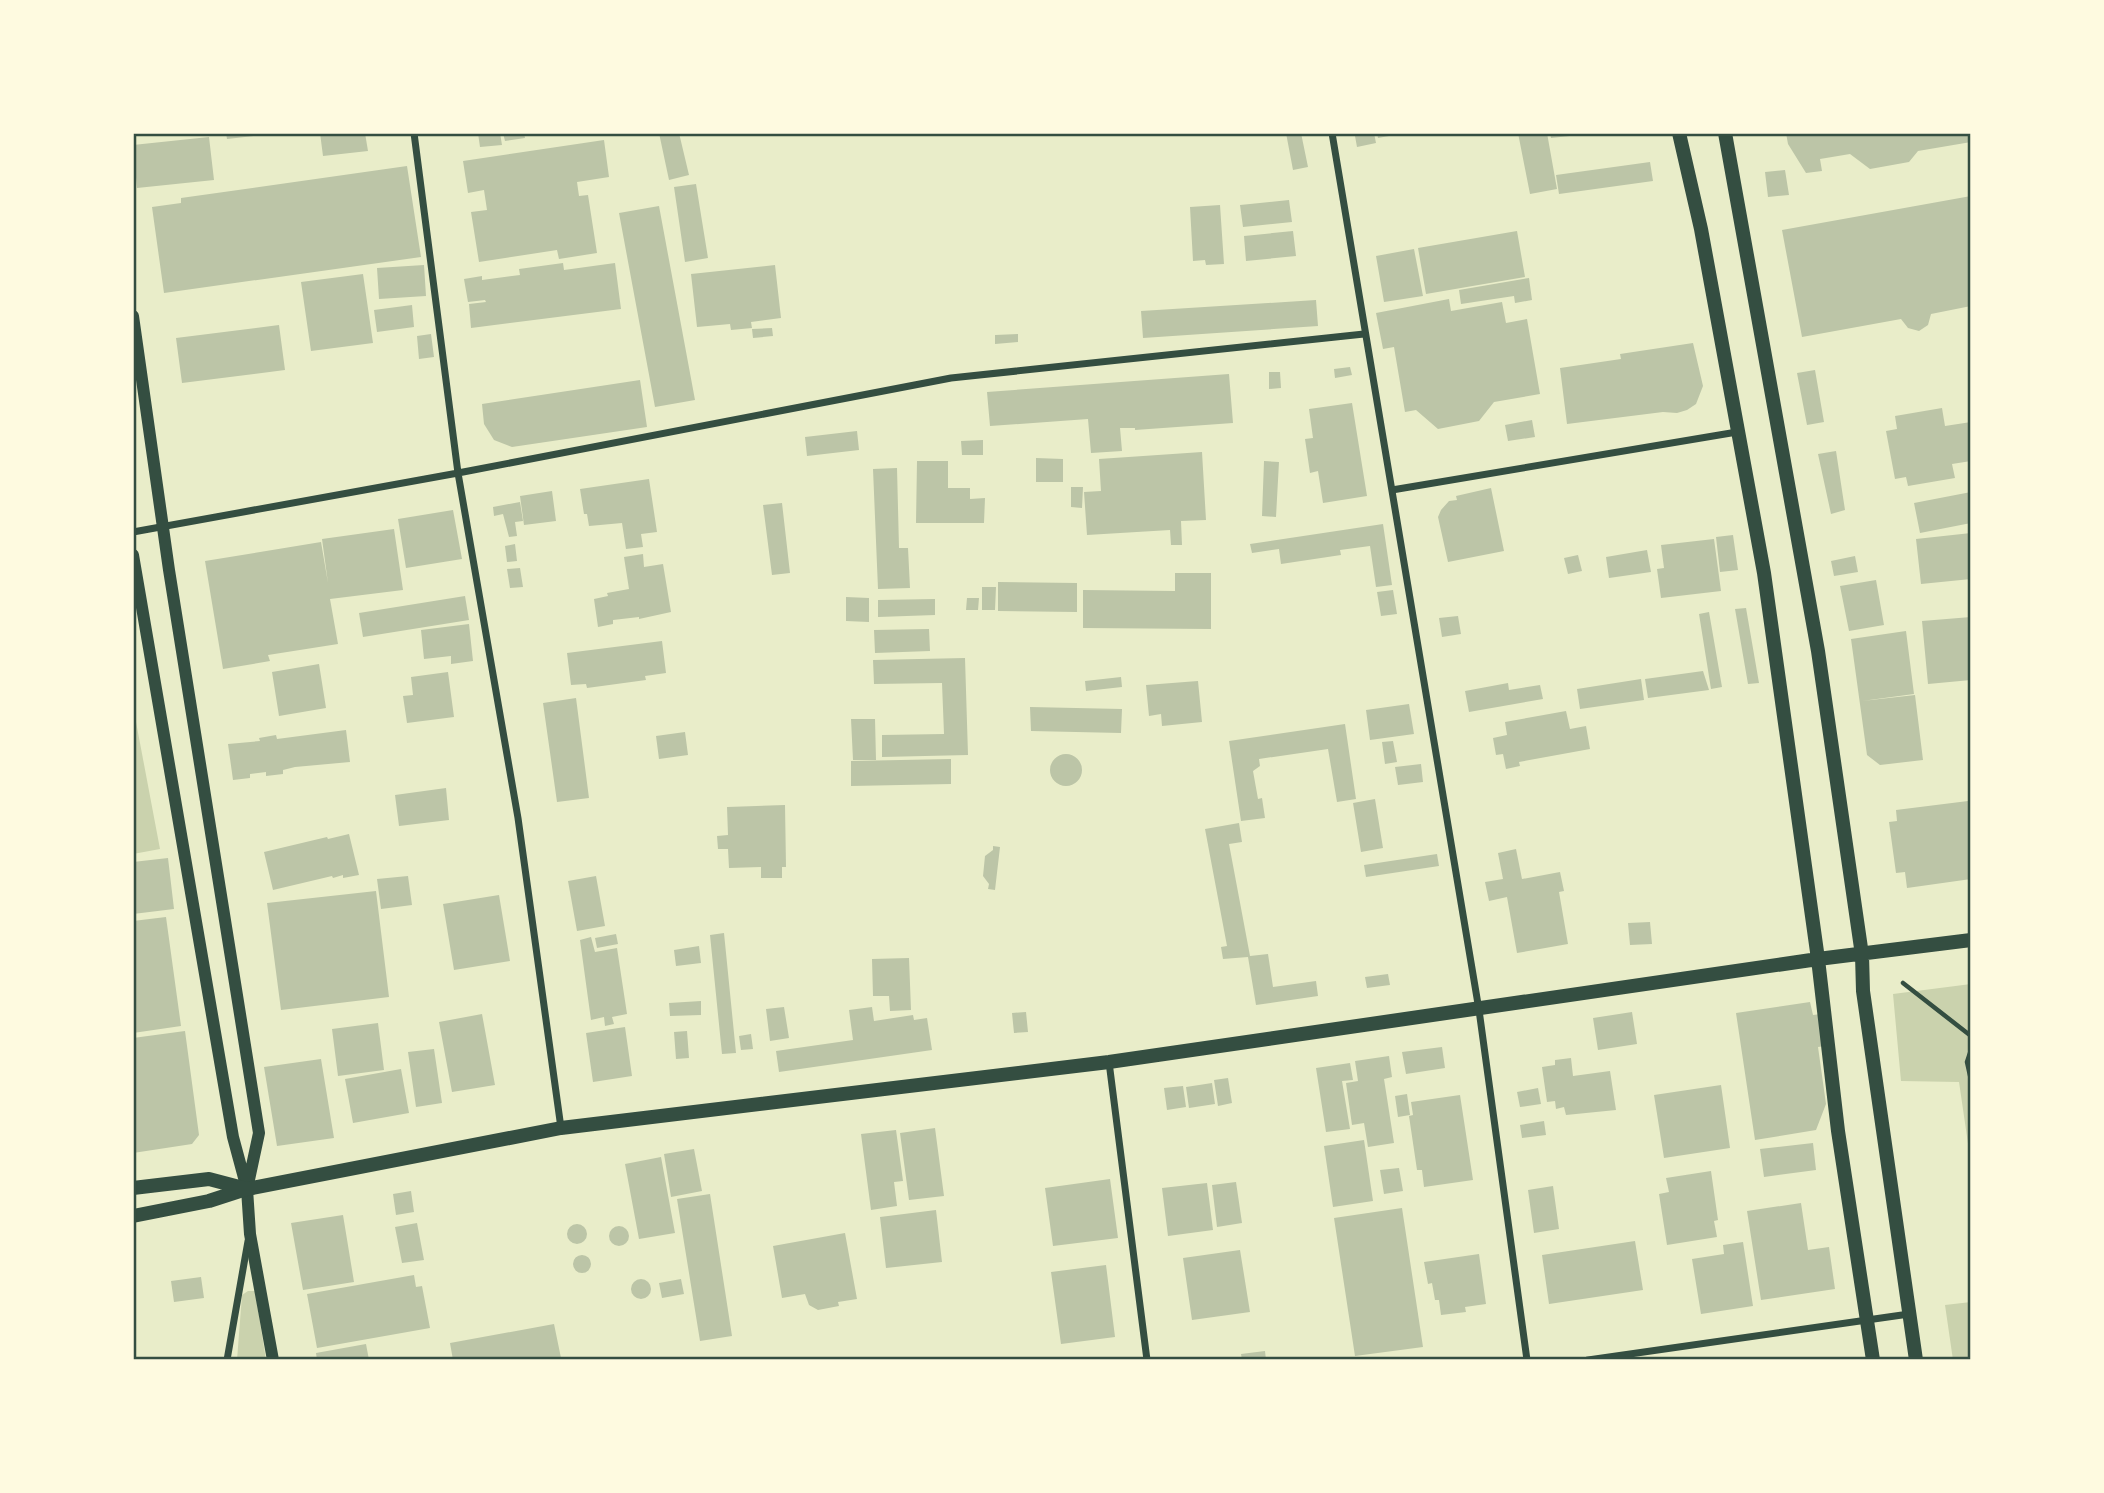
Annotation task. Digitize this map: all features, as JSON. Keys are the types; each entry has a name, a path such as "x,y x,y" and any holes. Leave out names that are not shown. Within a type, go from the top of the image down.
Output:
{"main road":[{"path":"1679,133 1701,229 1764,573 1818,960 1838,1131 1873,1360"},
{"path":"1726,133 1818,651 1916,1360"},
{"path":"133,1216 209,1201 247,1189 561,1128 1109,1062 1971,940"},
{"path":"133,1188 209,1179 247,1189"}],"street":[{"path":"414,133 458,473 518,818 561,1128"},
{"path":"1332,133 1479,1010 1527,1360"},
{"path":"133,316 162,526 259,1132 247,1189"},
{"path":"133,532 458,473 951,378 1364,334"},
{"path":"1392,490 1737,432"},
{"path":"133,555 231,1124 247,1189 250,1234 273,1360"},
{"path":"1109,1062 1147,1360"},
{"path":"227,1360 250,1234"},
{"path":"1588,1360 1909,1314"}],"path":[{"path":"1903,983 1971,1037"},
{"path":"1971,1050 1967,1062 1971,1080"}],"green space":[{"path":"133,706 160,849 133,854"},
{"path":"1971,984 1971,1164 1959,1082 1901,1081 1893,994"},
{"path":"255,1291 266,1360 237,1360 242,1295"},
{"path":"1971,1302 1971,1360 1953,1360 1945,1305"}],"building":[{"path":"226,133 264,133 264,135 227,139"},
{"path":"320,133 365,133 368,151 323,156"},
{"path":"478,133 500,133 502,145 480,147"},
{"path":"503,133 524,133 525,138 505,141"},
{"path":"659,133 679,133 689,175 669,180"},
{"path":"1286,133 1301,133 1308,167 1293,170"},
{"path":"1374,133 1376,143 1357,147 1355,136"},
{"path":"1377,133 1400,133 1400,134 1378,138"},
{"path":"1518,133 1547,133 1557,189 1530,194"},
{"path":"1550,133 1579,133 1579,135 1551,138"},
{"path":"1786,133 1971,133 1971,142 1918,151 1909,162 1870,169 1850,154 1820,159 1822,171 1806,173 1788,144"},
{"path":"209,137 214,180 137,188 133,145"},
{"path":"604,140 609,177 577,182 579,196 588,195 597,253 559,259 557,250 479,262 471,212 487,210 484,190 468,193 463,161"},
{"path":"1650,162 1653,181 1559,194 1556,175"},
{"path":"407,166 421,257 164,293 152,207 181,203 181,198"},
{"path":"1785,170 1789,195 1768,197 1765,172"},
{"path":"696,184 708,258 685,262 674,187"},
{"path":"1971,196 1971,306 1931,314 1928,325 1919,331 1908,328 1901,319 1802,337 1782,230"},
{"path":"1289,200 1292,222 1243,227 1240,205"},
{"path":"1220,205 1224,264 1206,265 1205,260 1193,261 1190,207"},
{"path":"659,206 695,400 655,407 619,213"},
{"path":"1293,231 1296,256 1246,261 1244,236"},
{"path":"1517,231 1525,277 1426,294 1418,248"},
{"path":"1414,249 1423,296 1384,302 1376,256"},
{"path":"563,263 564,270 615,263 621,309 471,328 469,304 486,302 468,302 464,279 482,276 482,280 520,275 519,269"},
{"path":"424,265 426,296 379,299 377,268"},
{"path":"775,265 781,318 751,322 752,328 731,330 730,324 697,327 691,274"},
{"path":"363,274 373,343 311,351 301,282"},
{"path":"1529,278 1532,300 1515,303 1514,296 1461,304 1459,290"},
{"path":"1449,299 1451,311 1502,302 1506,323 1527,319 1540,394 1494,402 1479,421 1438,429 1416,410 1405,412 1394,347 1383,349 1376,313"},
{"path":"1316,300 1318,326 1143,338 1141,311"},
{"path":"412,305 414,327 377,332 374,310"},
{"path":"279,325 285,370 182,383 176,338"},
{"path":"772,328 773,336 753,338 752,329"},
{"path":"431,334 434,357 419,359 417,336"},
{"path":"1018,334 1018,342 995,344 995,335"},
{"path":"1693,343 1703,386 1696,404 1687,410 1567,424 1560,368 1621,359 1620,354"},
{"path":"1350,367 1352,375 1335,378 1334,369"},
{"path":"1815,370 1824,422 1807,425 1797,373"},
{"path":"1269,372 1280,372 1281,388 1269,389"},
{"path":"1229,374 1233,423 1135,430 1120,428 1122,451 1091,453 1088,419 990,426 987,392"},
{"path":"640,380 647,427 512,447 494,440 484,424 482,404"},
{"path":"1352,403 1367,496 1323,503 1318,471 1310,473 1305,439 1313,438 1309,409"},
{"path":"1942,408 1945,426 1971,422 1971,461 1952,464 1955,478 1908,486 1906,477 1895,479 1886,431 1897,429 1895,416"},
{"path":"1532,420 1535,437 1508,441 1505,425"},
{"path":"857,431 859,450 807,456 805,437"},
{"path":"983,440 983,455 962,455 961,441"},
{"path":"1836,451 1845,510 1831,514 1818,454"},
{"path":"1202,452 1206,520 1181,521 1182,545 1171,545 1170,530 1087,535 1084,492 1101,491 1099,459"},
{"path":"1036,458 1063,459 1063,482 1036,482"},
{"path":"917,461 948,461 948,488 970,488 970,499 985,498 984,523 916,523"},
{"path":"1264,461 1279,462 1276,517 1262,516"},
{"path":"897,468 899,548 908,548 910,588 878,589 873,469"},
{"path":"649,479 657,532 641,534 643,547 626,549 622,523 589,526 580,489"},
{"path":"1071,487 1083,487 1082,508 1071,507"},
{"path":"1491,488 1504,551 1448,562 1438,517 1441,510 1449,501 1457,500 1456,496"},
{"path":"552,491 556,521 524,525 520,496"},
{"path":"1971,492 1971,523 1920,533 1914,503"},
{"path":"520,502 523,521 515,522 517,536 509,537 503,514 494,516 493,507"},
{"path":"782,503 790,573 772,575 763,505"},
{"path":"453,510 462,559 406,568 398,519"},
{"path":"1383,524 1392,585 1376,587 1370,546 1340,550 1341,555 1281,564 1279,549 1252,553 1250,544"},
{"path":"394,529 403,590 330,599 338,644 268,655 270,661 223,669 205,561 321,542 328,583 322,539"},
{"path":"1971,533 1971,579 1921,584 1916,539"},
{"path":"1733,535 1738,570 1720,572 1716,537"},
{"path":"1714,539 1721,591 1661,598 1657,569 1664,568 1661,545"},
{"path":"515,544 517,561 507,562 505,546"},
{"path":"1647,550 1651,572 1609,578 1606,557"},
{"path":"643,554 644,567 663,564 671,612 639,619 613,620 613,624 598,627 594,599 608,596 607,593 629,589 624,557"},
{"path":"1578,555 1582,571 1568,574 1564,558"},
{"path":"1855,556 1858,572 1834,576 1831,561"},
{"path":"520,568 523,587 510,588 507,569"},
{"path":"1175,573 1211,573 1211,629 1083,628 1083,590 1175,591"},
{"path":"1876,580 1884,625 1849,631 1840,586"},
{"path":"998,582 1077,583 1077,612 998,611"},
{"path":"982,587 996,587 995,610 982,610"},
{"path":"1393,590 1397,614 1381,616 1377,592"},
{"path":"465,596 469,620 363,637 359,613"},
{"path":"846,597 869,598 869,622 846,621"},
{"path":"967,598 979,598 978,610 966,610"},
{"path":"935,599 935,615 878,617 878,600"},
{"path":"1746,608 1759,683 1748,684 1735,609"},
{"path":"1709,612 1722,687 1711,689 1699,614"},
{"path":"1458,616 1461,634 1442,637 1439,618"},
{"path":"1971,617 1971,680 1928,684 1922,621"},
{"path":"469,624 473,661 451,664 451,656 424,659 421,630"},
{"path":"929,629 930,651 875,653 874,630"},
{"path":"1906,631 1914,694 1862,701 1915,695 1923,760 1880,765 1867,755 1851,639"},
{"path":"662,641 666,673 645,676 646,680 587,688 586,684 571,685 567,653"},
{"path":"965,658 968,755 882,757 882,735 944,734 942,683 874,684 873,660"},
{"path":"319,664 326,708 279,716 272,672"},
{"path":"1703,671 1709,690 1648,698 1645,679"},
{"path":"448,672 454,717 407,723 403,696 413,695 411,677"},
{"path":"1121,677 1122,687 1086,691 1085,681"},
{"path":"1641,679 1644,700 1580,709 1577,689"},
{"path":"1198,681 1202,722 1162,726 1161,714 1149,716 1146,685"},
{"path":"1508,683 1509,690 1540,685 1543,699 1469,712 1465,691"},
{"path":"576,698 589,798 557,802 543,703"},
{"path":"1409,704 1414,734 1370,740 1366,710"},
{"path":"1030,707 1122,709 1121,733 1031,731"},
{"path":"1566,711 1570,729 1586,726 1590,749 1519,762 1520,766 1506,769 1503,754 1496,755 1493,738 1507,735 1505,722"},
{"path":"851,719 875,719 876,760 853,760"},
{"path":"1345,724 1356,799 1337,802 1328,749 1259,759 1260,766 1253,771 1265,818 1241,821 1229,741"},
{"path":"346,730 350,762 295,767 283,770 283,774 266,776 266,772 233,780 228,744 260,741 259,738 276,735 277,739"},
{"path":"685,732 688,755 659,759 656,736"},
{"path":"1393,741 1397,762 1385,764 1382,742"},
{"path":"1066,754 1077,759 1082,770 1077,781 1066,786 1055,781 1050,770 1055,759"},
{"path":"951,759 951,784 851,786 851,761"},
{"path":"1421,764 1423,782 1398,785 1395,767"},
{"path":"446,788 449,820 399,826 395,795"},
{"path":"1375,799 1383,848 1361,852 1353,803"},
{"path":"1968,801 1971,820 1971,879 1907,888 1905,872 1896,873 1889,822 1897,821 1896,810"},
{"path":"785,805 786,867 782,867 782,878 761,878 761,867 729,868 728,849 718,849 717,836 728,835 727,807"},
{"path":"1239,823 1242,842 1229,844 1250,956 1268,954 1273,987 1316,981 1318,996 1256,1005 1248,957 1223,959 1221,947 1227,946 1205,829"},
{"path":"349,834 359,875 343,878 343,875 332,876 273,890 264,852"},
{"path":"993,846 1000,847 995,890 988,889 989,884 983,876 985,856 993,850"},
{"path":"1516,849 1522,879 1560,872 1564,891 1559,892 1568,944 1517,953 1507,897 1489,901 1485,882 1503,879 1498,853"},
{"path":"1437,854 1439,866 1366,877 1364,865"},
{"path":"168,858 174,909 133,914 133,862"},
{"path":"408,876 412,905 381,909 377,879"},
{"path":"596,876 605,926 577,931 568,881"},
{"path":"376,891 389,997 281,1010 267,903"},
{"path":"499,895 510,961 454,970 443,904"},
{"path":"166,917 181,1026 133,1033 133,921"},
{"path":"1650,922 1652,944 1630,945 1628,923"},
{"path":"724,933 736,1053 722,1054 710,935"},
{"path":"616,934 618,944 597,948 595,938"},
{"path":"591,937 595,952 617,948 627,1014 612,1017 614,1024 605,1026 604,1017 591,1020 580,940"},
{"path":"699,946 701,963 676,966 674,950"},
{"path":"909,958 911,1010 890,1011 889,996 873,996 872,959"},
{"path":"1388,974 1390,985 1367,988 1365,977"},
{"path":"701,1001 701,1015 670,1016 669,1003"},
{"path":"1810,1002 1813,1015 1821,1014 1825,1046 1818,1047 1826,1104 1816,1130 1755,1140 1736,1013"},
{"path":"784,1007 789,1038 770,1041 766,1009"},
{"path":"872,1007 874,1021 913,1015 914,1020 927,1018 932,1050 779,1072 776,1051 853,1040 849,1010"},
{"path":"1026,1012 1028,1032 1014,1033 1012,1013"},
{"path":"1632,1012 1637,1044 1598,1050 1593,1018"},
{"path":"482,1014 495,1085 452,1092 439,1022"},
{"path":"378,1023 384,1070 338,1076 332,1029"},
{"path":"625,1027 632,1076 593,1082 586,1033"},
{"path":"185,1031 199,1135 192,1144 133,1153 133,1038"},
{"path":"687,1031 689,1058 676,1059 674,1032"},
{"path":"751,1034 753,1049 741,1050 739,1036"},
{"path":"1442,1047 1445,1068 1406,1074 1402,1052"},
{"path":"434,1049 442,1103 416,1107 408,1052"},
{"path":"1389,1056 1392,1077 1384,1079 1394,1143 1368,1147 1364,1123 1352,1125 1346,1083 1358,1081 1355,1061"},
{"path":"1571,1058 1573,1076 1610,1071 1616,1110 1566,1115 1564,1107 1556,1109 1555,1101 1547,1102 1542,1067 1555,1065 1555,1060"},
{"path":"321,1059 334,1138 277,1146 264,1067"},
{"path":"1350,1063 1353,1080 1342,1081 1350,1129 1326,1132 1316,1068"},
{"path":"401,1069 409,1113 353,1123 345,1079"},
{"path":"1228,1078 1232,1103 1218,1106 1214,1080"},
{"path":"1212,1083 1215,1104 1189,1108 1186,1087"},
{"path":"1721,1085 1730,1148 1664,1158 1654,1095"},
{"path":"1183,1086 1186,1107 1167,1110 1164,1088"},
{"path":"1538,1088 1541,1104 1520,1107 1517,1092"},
{"path":"1407,1094 1410,1115 1398,1117 1395,1096"},
{"path":"1460,1095 1473,1180 1424,1187 1422,1170 1417,1170 1409,1116 1413,1115 1411,1102"},
{"path":"1544,1121 1546,1135 1522,1138 1520,1125"},
{"path":"935,1128 944,1196 909,1200 900,1133"},
{"path":"896,1130 903,1181 894,1182 897,1206 871,1210 861,1134"},
{"path":"1364,1140 1373,1201 1333,1207 1324,1146"},
{"path":"1813,1143 1816,1170 1764,1177 1760,1149"},
{"path":"694,1149 702,1191 671,1197 664,1154"},
{"path":"661,1157 675,1233 639,1239 625,1164"},
{"path":"1399,1168 1403,1191 1384,1194 1380,1170"},
{"path":"1711,1171 1718,1220 1714,1221 1717,1237 1667,1245 1659,1194 1669,1192 1666,1178"},
{"path":"1110,1179 1118,1238 1053,1246 1045,1188"},
{"path":"1236,1182 1242,1223 1217,1227 1212,1185"},
{"path":"1207,1183 1213,1230 1168,1236 1162,1188"},
{"path":"1553,1186 1559,1229 1534,1233 1528,1190"},
{"path":"411,1191 414,1212 396,1215 393,1194"},
{"path":"710,1194 732,1336 700,1341 677,1199"},
{"path":"1801,1203 1808,1250 1829,1247 1835,1289 1761,1300 1747,1211"},
{"path":"1402,1208 1423,1347 1355,1356 1334,1218"},
{"path":"936,1210 942,1262 886,1268 880,1217"},
{"path":"343,1215 354,1282 303,1290 291,1223"},
{"path":"417,1223 424,1260 402,1263 395,1227"},
{"path":"577,1224 584,1227 587,1234 584,1241 577,1244 570,1241 567,1234 570,1227"},
{"path":"619,1226 626,1229 629,1236 626,1243 619,1246 612,1243 609,1236 612,1229"},
{"path":"845,1233 857,1299 838,1302 839,1306 818,1310 809,1305 805,1294 782,1298 773,1246"},
{"path":"1635,1241 1643,1290 1549,1304 1542,1255"},
{"path":"1743,1242 1753,1306 1701,1314 1692,1259 1724,1254 1723,1245"},
{"path":"1240,1250 1250,1312 1192,1320 1183,1258"},
{"path":"1479,1254 1486,1304 1465,1307 1466,1312 1441,1315 1439,1300 1435,1300 1432,1283 1428,1284 1424,1262"},
{"path":"582,1255 588,1258 591,1264 588,1270 582,1273 576,1270 573,1264 576,1258"},
{"path":"1106,1265 1115,1337 1061,1344 1051,1272"},
{"path":"414,1275 416,1287 422,1286 430,1328 317,1348 307,1294"},
{"path":"201,1277 204,1298 174,1302 171,1281"},
{"path":"641,1279 648,1282 651,1289 648,1296 641,1299 634,1296 631,1289 634,1282"},
{"path":"681,1279 684,1294 662,1298 659,1283"},
{"path":"554,1324 561,1358 453,1360 450,1343"},
{"path":"366,1344 369,1360 317,1360 316,1353"},
{"path":"1265,1351 1266,1360 1242,1360 1241,1354"}]}
